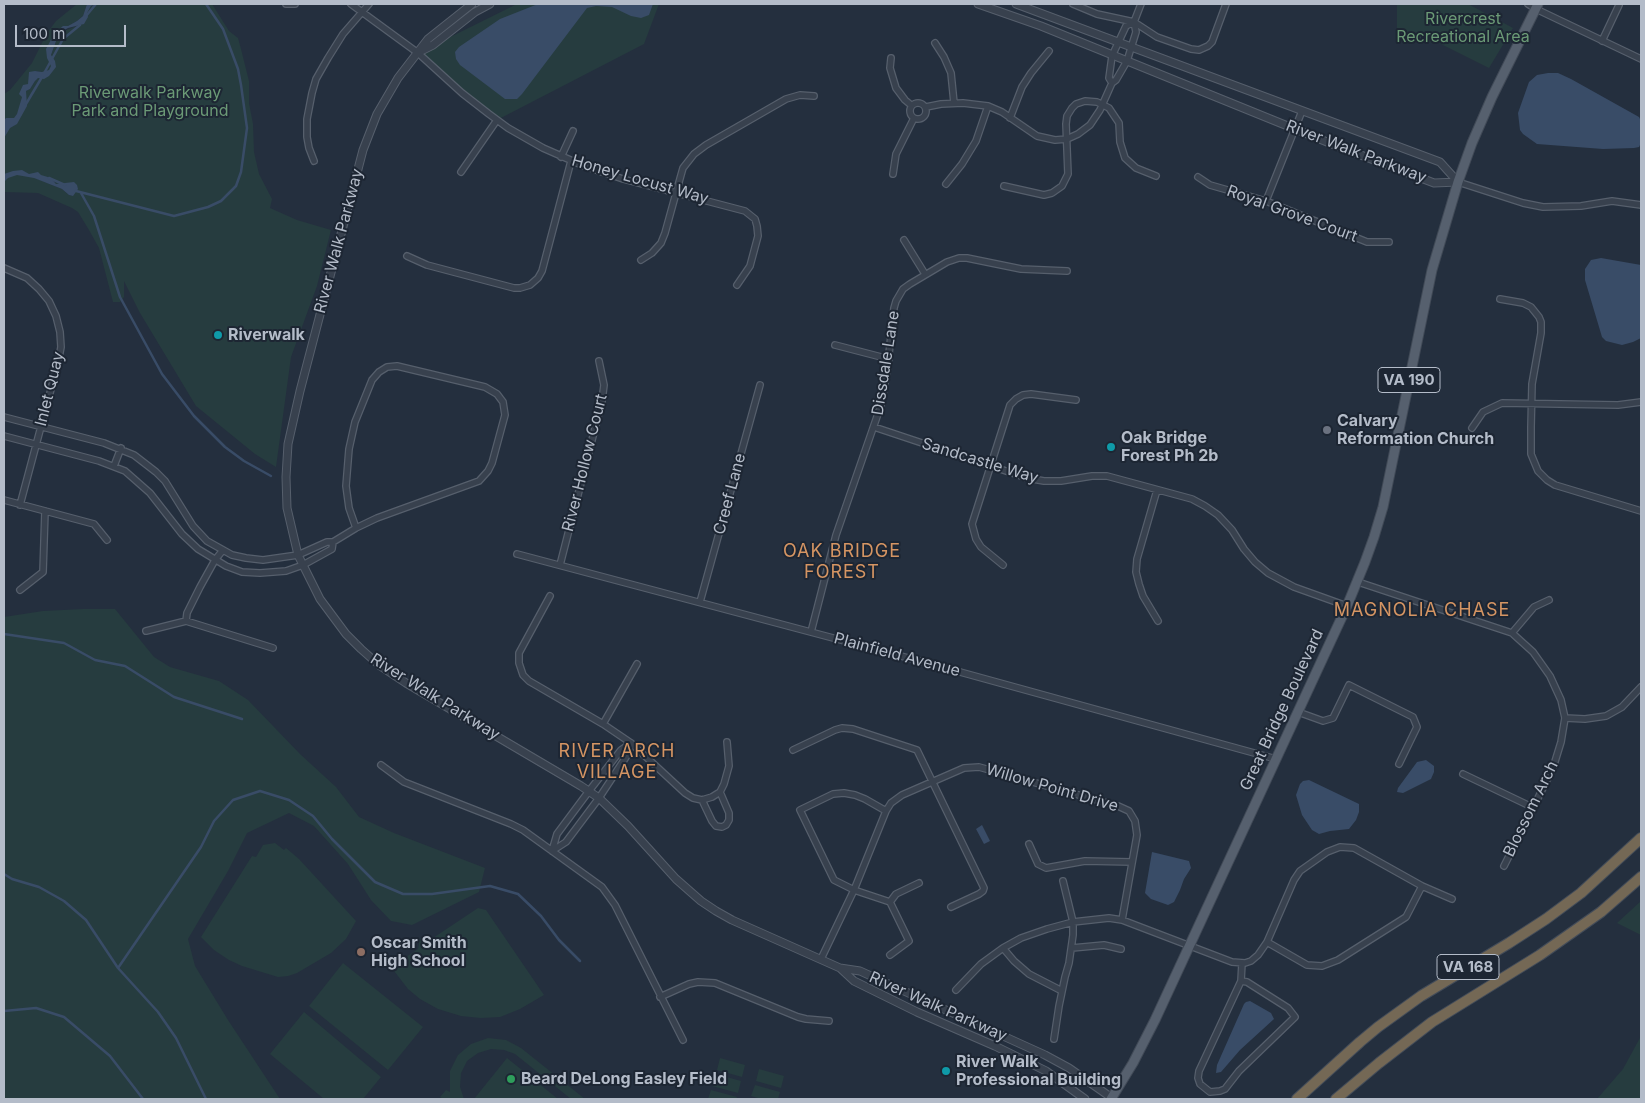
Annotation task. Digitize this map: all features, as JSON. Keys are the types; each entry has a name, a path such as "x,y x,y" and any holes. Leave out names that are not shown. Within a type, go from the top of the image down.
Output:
{"highway":[{"name":"VA 168","path":"1297,1099 1378,1027 1421,996 1509,943 1581,893 1641,838"},
{"name":"VA 168","path":"1336,1099 1432,1022 1540,955 1601,912 1641,877"}],"main road":[{"name":"Great Bridge Boulevard","path":"1111,1099 1133,1063 1358,582 1383,507 1429,281 1458,182 1488,105 1534,5"}],"street":[{"path":"286,4 294,4"},
{"name":"Honey Locust Way","path":"351,4 418,53 475,104 524,137 561,157 623,179 742,209 751,215 758,226 758,236 748,271 738,285"},
{"path":"314,161 308,148 307,119 316,80 343,34 369,4"},
{"name":"River Walk Parkway","path":"472,4 428,38 387,95 368,134 291,426 286,462 287,508 298,555 320,599 336,623 379,665 598,798 628,826 676,879 701,901 732,920 840,968 860,971 1045,1055 1080,1076 1111,1099"},
{"name":"River Walk Parkway","path":"418,53 433,45 456,26 490,4"},
{"name":"River Walk Parkway","path":"978,4 1040,26 1295,129 1434,182 1458,182"},
{"name":"River Walk Parkway","path":"1016,4 1440,162 1458,182"},
{"path":"1072,4 1104,16 1134,22 1157,37 1199,50 1212,42 1226,4"},
{"path":"914,118 909,111 912,105 918,102 926,107 954,103 978,104 1002,112 1030,133 1043,139 1067,139 1078,134 1096,118 1112,83 1116,80 1127,62 1136,32 1134,22 1141,4"},
{"path":"1602,40 1619,4"},
{"path":"1534,5 1641,59"},
{"path":"1112,83 1109,78 1112,56 1126,26 1134,22"},
{"path":"935,43 944,57 950,73 954,103"},
{"path":"1010,118 1022,87 1049,51"},
{"path":"891,58 890,68 896,88 905,100 912,105"},
{"path":"641,260 652,253 661,243 683,168 699,149 786,99 800,95 814,96"},
{"path":"1004,186 1039,194 1052,193 1057,190 1067,178 1066,124 1068,113 1079,102 1085,101 1102,104 1109,108 1119,122 1120,142 1125,158 1136,168 1156,176"},
{"path":"946,184 962,164 976,141 988,106"},
{"path":"914,118 924,117 926,107"},
{"path":"1266,202 1302,111"},
{"path":"893,174 896,154 914,118"},
{"path":"461,172 497,120"},
{"path":"561,157 573,131"},
{"path":"407,256 427,265 514,288 530,285 538,278 542,271 571,161"},
{"name":"Royal Grove Court","path":"1198,177 1210,186 1266,202 1368,242 1389,242"},
{"path":"1458,182 1515,201 1544,207 1581,206 1612,201 1641,205"},
{"path":"904,240 925,274"},
{"name":"Dissdale Lane","path":"811,632 836,535 881,405 896,301 903,290 925,274 952,260 967,258 1021,269 1067,271"},
{"name":"Inlet Quay","path":"4,268 27,278 39,288 49,301 56,316 60,332 61,348 58,364 20,504"},
{"path":"1500,298 1523,303 1531,307 1541,322 1542,330 1534,366 1532,402 1531,454 1534,464 1541,474 1555,485 1641,511"},
{"path":"835,345 889,359"},
{"name":"River Hollow Court","path":"560,565 602,401 604,385 599,361"},
{"path":"4,417 121,448 134,455 156,472 172,490 193,526 207,541 223,550 246,558 263,560 298,555 327,542 333,542 377,518 474,484 486,476 492,464 505,415 503,402 497,394 485,387 397,366 387,367 379,372 372,380 356,422 349,449 346,486 349,508 356,528"},
{"name":"Creef Lane","path":"700,602 760,385"},
{"path":"1003,565 981,547 973,530 974,518 1010,405 1023,395 1031,394 1076,400"},
{"path":"1472,428 1483,412 1497,404 1510,402 1618,405 1641,402"},
{"name":"Sandcastle Way","path":"874,427 1027,478 1061,482 1092,476 1107,476 1192,499 1218,515 1228,525 1255,562 1268,573 1281,581 1347,606"},
{"path":"4,436 114,466 125,471 143,486 182,534 198,550 226,566 242,572 286,571 303,565 332,549 333,542"},
{"path":"114,466 121,448"},
{"path":"1157,490 1137,559 1136,572 1143,596 1158,621"},
{"path":"4,500 94,524 107,540"},
{"path":"20,590 43,572 45,511"},
{"path":"186,622 187,613 215,560 223,550"},
{"name":"Plainfield Avenue","path":"517,554 1276,759"},
{"name":"Blossom Arch","path":"1358,582 1512,633 1534,652 1550,676 1561,700 1565,718 1558,754 1553,768 1504,866"},
{"path":"550,596 519,653 519,664 523,675 528,681 603,724 631,743 685,793 702,800 720,792 724,784 729,766 727,742"},
{"path":"1512,633 1534,607 1549,600"},
{"path":"146,631 186,622 273,648"},
{"path":"603,724 637,664"},
{"path":"1298,712 1323,721 1333,718 1349,685 1413,717 1417,727 1399,764"},
{"path":"1565,718 1585,719 1606,716 1622,707 1641,687"},
{"path":"793,750 842,728 853,729 917,750 984,888 979,894 951,907"},
{"path":"552,851 557,834 620,750 631,743"},
{"path":"552,851 566,842 628,754 631,743"},
{"path":"381,765 404,782 523,830 592,879 615,905 682,1040"},
{"name":"Willow Point Drive","path":"821,959 854,890 891,803 902,795 964,768 978,768 1118,806 1129,811 1136,821 1138,835 1122,920"},
{"path":"1463,774 1532,807"},
{"path":"702,800 712,821 716,826 722,827 730,820 720,792"},
{"path":"886,811 865,799 844,793 833,794 800,810 834,880 854,890 890,902 909,941 890,955"},
{"path":"1030,844 1038,864 1046,868 1085,861 1132,862"},
{"path":"956,990 981,964 1021,938 1074,922 1110,918 1122,920 1232,962 1252,961 1266,942 1294,880 1300,871 1327,852 1340,847 1354,848 1422,886 1452,900"},
{"path":"1054,1039 1062,990 1072,948 1074,922 1063,881"},
{"path":"890,902 896,894 919,883"},
{"path":"1266,942 1307,966 1329,964 1406,917 1422,886"},
{"path":"1072,948 1104,945 1120,949"},
{"path":"1003,948 1029,974 1062,990"},
{"path":"1241,981 1247,982 1288,1008 1295,1017 1239,1071 1225,1089 1210,1092 1200,1084 1198,1078 1241,981 1242,963"},
{"name":"River Walk Parkway","path":"840,968 854,981 1046,1071 1086,1099"},
{"path":"660,997 689,984 715,983 806,1019 829,1021"}],"green space":[{"name":"Riverwalk Parkway Park and Playground","path":"77,4 87,4 83,16 54,34 51,55 59,33 79,25 91,6 95,4 212,4 229,31 238,38 249,81 249,103 253,124 254,152 259,174 272,199 270,208 297,220 331,230 317,286 291,357 276,467 255,454 196,406 140,313 124,281 124,297 120,302 113,302 99,248 78,212 38,193 4,192 4,182 7,178 4,178 4,122 6,118 4,120 4,94 10,90 32,63 47,33 56,21","holes":["35,71 42,72 30,89 26,91 20,107 22,97","35,178 51,178 73,196 62,189"]},
{"path":"517,4 659,4 644,44 497,120 418,53"},
{"name":"Rivercrest Recreational Area","path":"1397,4 1468,4 1513,28 1489,68 1439,43 1397,40"},
{"path":"115,609 154,657 170,667 219,681 248,700 300,754 336,787 359,817 394,833 485,868 479,892 412,925 391,921 371,900 348,864 314,826 289,813 247,833 228,871 188,939 195,966 280,1099 4,1099 4,617 43,611"},
{"path":"275,843 284,850 286,848 299,859 356,921 346,939 331,953 297,973 278,977 229,960 214,950 201,937 252,856 256,857 263,845"},
{"path":"1641,901 1641,935 1617,923"},
{"path":"478,908 486,910 544,995 520,1009 500,1017 461,1016 438,1009 420,999 408,989 391,967 418,949 420,938 430,940"},
{"path":"343,963 423,1027 388,1070 309,1006"},
{"path":"304,1012 381,1077 363,1099 324,1099 270,1054"},
{"path":"1641,1036 1641,1099 1597,1099 1623,1069"},
{"path":"488,1038 506,1040 521,1048 585,1099 571,1099 515,1054 504,1050 491,1049 478,1053 467,1061 461,1073 460,1087 464,1099 443,1099 440,1097 446,1090 450,1092 450,1071 458,1055 471,1044"},
{"name":"Beard DeLong Easley Field","path":"507,1058 558,1099 474,1099"},
{"path":"720,1058 745,1065 742,1077 717,1070"},
{"path":"759,1069 784,1076 781,1088 756,1081"},
{"path":"716,1074 741,1081 738,1093 712,1086"},
{"path":"755,1085 780,1092 778,1099 761,1099 751,1096"},
{"path":"711,1090 737,1097 736,1099 708,1099"}],"water":[{"path":"87,4 97,4 91,6 84,24 68,28 59,33 51,55 56,67 49,76 44,79 38,78 30,89 26,91 27,106 17,124 10,128 4,138 4,120 6,118 14,118 17,114 22,97 19,94 23,85 28,84 29,72 49,70 51,66 47,58 46,49 54,34 63,26 68,26 83,16"},
{"path":"538,4 653,4 649,15 641,18 631,16 612,7 596,6 587,8 522,94 517,99 505,99 460,65 456,59 455,52 459,47 500,19"},
{"path":"1558,73 1639,117 1641,121 1641,143 1639,147 1603,149 1537,144 1523,134 1520,130 1518,113 1529,82 1537,75"},
{"path":"22,170 29,174 38,172 51,178 56,184 74,182 78,189 73,196 62,189 34,178 17,175 8,178 4,182 4,174"},
{"path":"1601,258 1641,265 1641,338 1633,342 1622,345 1606,341 1602,337 1585,280 1585,269 1591,260"},
{"path":"1426,760 1434,766 1431,779 1403,793 1397,792 1417,762"},
{"path":"1309,780 1359,804 1356,820 1349,829 1319,834 1312,830 1302,815 1296,795 1300,784 1303,781"},
{"path":"982,825 990,841 984,844 976,829"},
{"path":"1152,852 1189,861 1191,868 1174,902 1168,905 1151,899 1145,893"},
{"path":"1250,1001 1271,1013 1274,1019 1240,1050 1221,1072 1216,1073 1217,1065 1244,1004"}],"waterway":[{"path":"86,16 96,4"},
{"path":"76,191 174,216 208,207 221,201 236,186 241,172 247,128 241,85 238,69 223,29 206,4"},
{"path":"26,104 63,39 80,25"},
{"path":"49,178 65,185"},
{"path":"81,193 94,216 120,297 162,374 194,416 225,447 244,461 271,476"},
{"path":"4,634 64,643 95,660 125,666 174,697 242,719"},
{"path":"118,968 201,847 214,821 233,800 260,791 289,800 313,816 332,839 375,882 403,894 432,894 490,886 518,894 541,916 559,940 580,961"},
{"path":"4,874 12,879 39,887 64,901 86,920 118,968 158,1012 176,1038 206,1099"},
{"path":"4,1011 36,1008 64,1017 110,1056 143,1099"}],"place":[{"name":"Riverwalk","path":"218,335"},
{"name":"Calvary Reformation Church","path":"1327,430"},
{"name":"Oak Bridge Forest Ph 2b","path":"1111,447"},
{"name":"Oscar Smith High School","path":"361,952"},
{"name":"River Walk Professional Building","path":"946,1071"},
{"name":"Beard DeLong Easley Field","path":"511,1079"}],"district":[{"name":"OAK BRIDGE FOREST","path":"842,562"},
{"name":"MAGNOLIA CHASE","path":"1422,611"},
{"name":"RIVER ARCH VILLAGE","path":"617,762"}]}
